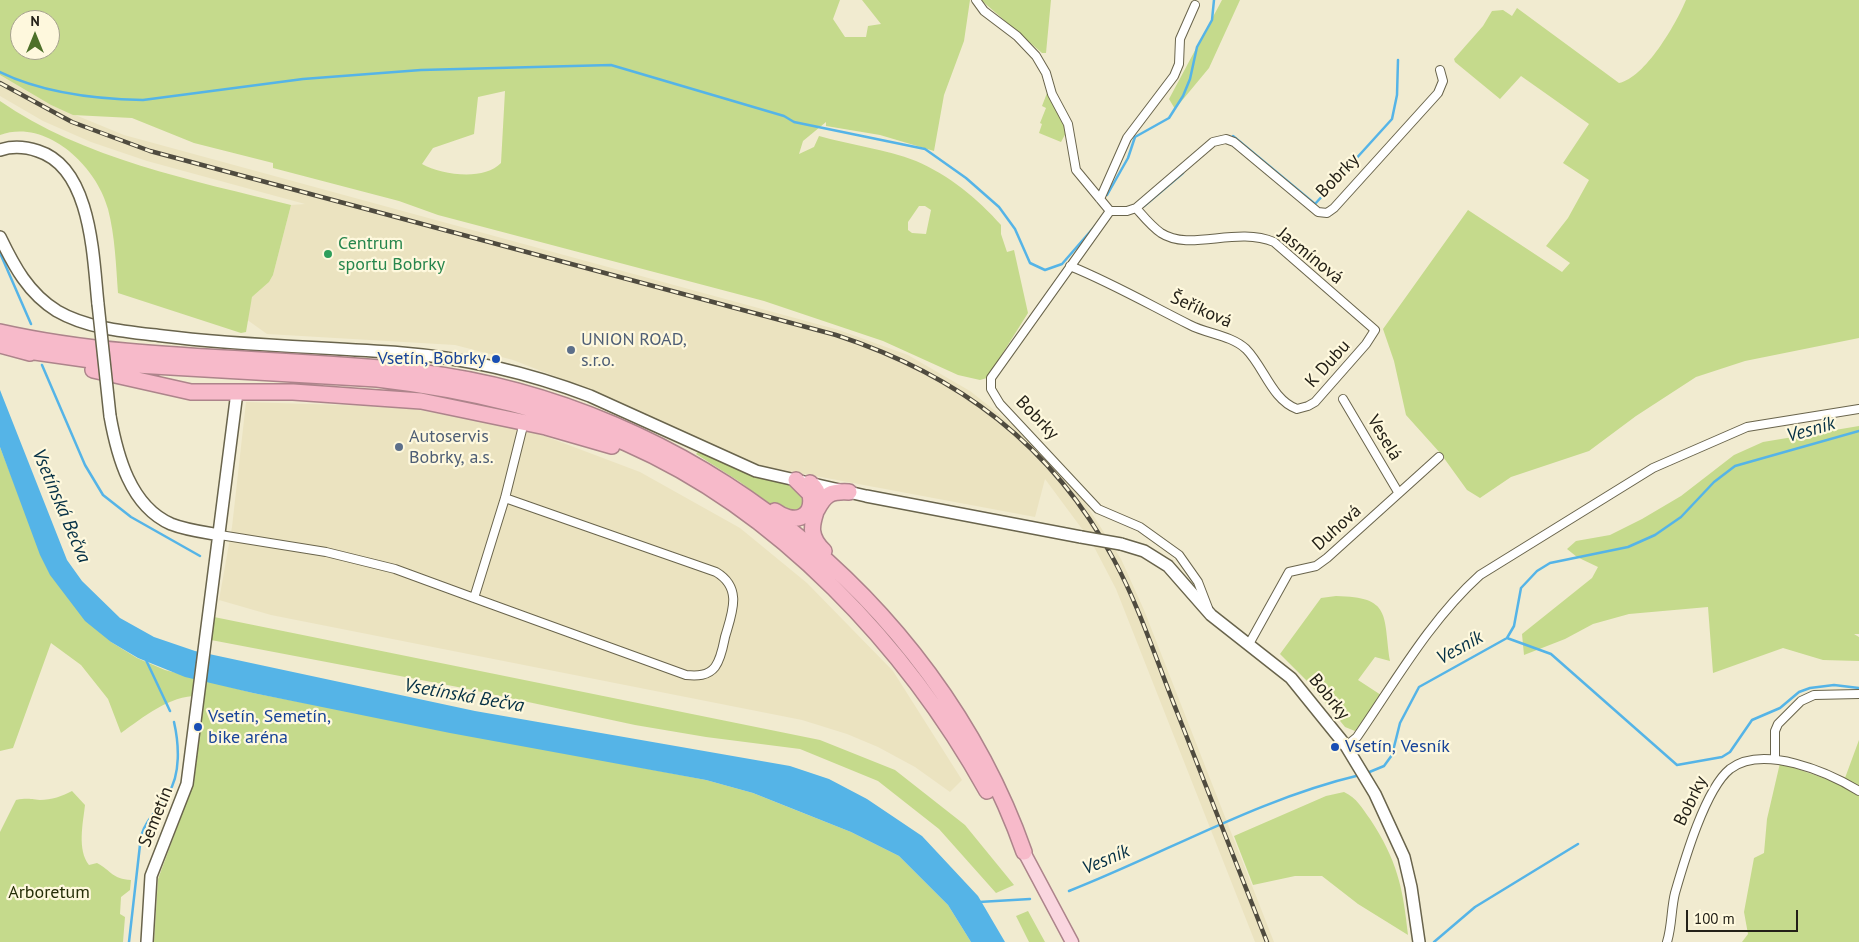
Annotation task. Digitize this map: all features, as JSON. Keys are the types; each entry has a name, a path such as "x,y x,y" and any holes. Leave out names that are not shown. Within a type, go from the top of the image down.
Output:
{"highway":[{"path":"0,332 22,344 166,388 191,392 293,392 394,398 460,408 524,422 637,454 734,504"},
{"path":"0,345 22,344 120,352 356,366 419,372 479,382 535,396 594,416 672,451 712,474 748,491 788,519 795,519 804,515 810,505 812,491"},
{"path":"22,344 120,364 377,379 486,396 547,413 627,443 666,462 734,504 807,563 843,597 888,646 936,708 964,750 1024,852"},
{"path":"712,474 808,546 900,636"},
{"path":"812,491 826,495 833,492 849,492"},
{"path":"812,491 812,530 815,542 865,592 934,678 968,734 1010,815 1024,852"}],"main road":[{"path":"1024,852 1072,942"}],"street":[{"path":"976,0 984,11 1017,36 1036,56 1046,73 1052,94 1068,124 1076,170 1110,212 1127,212 1136,208"},
{"path":"1100,199 1127,138 1174,76 1179,64 1180,39 1195,5"},
{"name":"Bobrky","path":"1136,208 1213,142 1226,139 1234,142 1318,212 1326,214 1334,208 1438,93 1442,81 1440,70"},
{"path":"0,150 23,148 42,152 54,160 71,178 78,190 88,226 110,416 123,468 144,504 152,512 170,523 220,536 326,552 395,569 686,675 706,674 714,668 720,658 734,604 730,584 724,576 505,498"},
{"name":"Jasmínová","path":"1136,208 1153,227 1172,238 1199,240 1241,235 1256,236 1274,242 1375,330"},
{"name":"Bobrky","path":"1110,212 999,365 991,378 991,389 1015,422 1098,509 1140,527 1178,555 1198,582 1211,614"},
{"name":"Bobrky","path":"0,237 25,283 46,304 78,320 116,329 201,341 403,353 482,364 561,386 609,404 727,459 812,491 849,492 1121,544 1144,551 1168,566 1211,614 1291,678 1346,746 1363,774 1404,857 1411,887 1418,942"},
{"name":"Šeříková","path":"1070,266 1106,280 1191,326 1236,342 1246,350 1284,402 1297,410"},
{"name":"K Dubu","path":"1297,410 1315,402 1366,344 1375,330"},
{"name":"Semetín","path":"147,942 151,876 187,784 237,392"},
{"name":"Veselá","path":"1343,399 1398,492"},
{"path":"1346,746 1357,737 1425,638 1466,588 1480,575 1653,468 1747,427 1859,409"},
{"path":"474,598 505,498 524,422"},
{"name":"Duhová","path":"1248,644 1289,572 1316,566 1327,558 1439,457"},
{"path":"1775,759 1775,731 1778,724 1801,701 1814,695 1859,694"},
{"name":"Bobrky","path":"1667,942 1675,894 1695,828 1722,777 1736,765 1746,761 1775,759 1798,764 1848,784 1859,791"}],"shaded area":[{"path":"0,75 51,105 124,135 839,330 908,355 970,391 1022,432 1075,487 1121,559 1144,610 1274,942 1255,942 1116,589 1091,541 1045,479 1035,517 762,466 679,431 616,400 513,360 455,345 267,334 246,319 252,297 269,282 273,275 291,205 305,204 147,161 91,142 43,121 0,96"},
{"path":"246,402 404,407 534,432 640,472 740,528 807,583 893,671 962,780 950,792 915,767 878,747 847,734 802,720 271,615 219,600 232,527"}],"green space":[{"path":"0,0 840,0 833,19 845,37 866,37 868,26 881,24 862,0 970,0 964,41 944,95 934,151 880,135 826,126 826,122 803,141 799,154 814,147 819,136 904,157 940,173 973,197 1001,225 1001,234 1007,252 1014,250 1028,313 987,378 980,380 958,375 883,341 764,301 438,215 399,201 273,168 273,163 194,143 132,118 73,115 51,105 0,75","holes":["505,91 501,163 494,169 474,174 440,171 422,164 433,148 474,134 478,97","919,206 925,206 931,210 926,234 912,233 908,230 908,222"]},
{"path":"981,0 1051,0 1046,53 1042,53"},
{"path":"1222,0 1240,0 1209,68 1175,109 1169,99"},
{"path":"1686,0 1859,0 1859,338 1745,361 1696,377 1636,416 1589,451 1511,477 1480,498 1467,490 1441,454 1406,415 1394,361 1383,329 1468,210 1562,272 1570,263 1546,246 1568,218 1589,180 1563,163 1589,124 1521,76 1500,99 1455,62 1454,59 1483,26 1492,11 1503,10 1512,16 1517,8 1619,83 1629,79 1649,61 1675,22"},
{"path":"1047,93 1064,121 1067,131 1061,142 1039,133 1042,124 1040,123 1046,108 1042,106"},
{"path":"0,101 32,121 102,153 178,177 291,205 273,275 269,282 252,297 246,332 241,333 118,293 115,251 108,209 93,177 68,150 52,140 35,133 18,132 0,135"},
{"path":"1859,426 1859,634 1854,634 1859,637 1859,661 1823,660 1783,648 1713,673 1708,607 1629,614 1593,624 1565,639 1524,655 1522,634 1592,578 1598,567 1577,557 1567,549 1576,541 1610,535 1642,519 1681,496 1734,455 1763,442"},
{"path":"0,447 31,527 111,642 137,658 165,670 253,693 706,780 753,793 851,832 899,856 948,905 971,942 154,942 158,879 194,782 204,696 192,696 170,702 149,713 121,733 108,699 81,665 51,643 13,748 0,751"},
{"path":"698,452 750,474 797,485 806,494 801,512 778,511 740,482 696,454"},
{"path":"1336,596 1367,600 1376,605 1385,620 1390,661 1375,657 1358,680 1381,695 1355,731 1345,727 1309,683 1280,654 1321,598"},
{"path":"214,617 820,740 895,770 965,825 1014,885 996,893 939,829 878,781 800,749 706,737 635,725 463,688 211,640"},
{"path":"1859,740 1859,788 1845,778"},
{"path":"1780,763 1838,783 1859,795 1859,942 1742,942 1748,934 1744,912 1754,858 1764,853 1767,819"},
{"name":"Arboretum","path":"72,791 85,805 82,844 85,859 89,865 97,863 120,878 131,880 130,890 121,897 120,914 125,917 123,942 0,942 0,832 16,800 48,799"},
{"path":"1344,792 1356,800 1362,807 1393,861 1404,902 1408,935 1358,904 1322,876 1295,876 1253,885 1234,836 1326,796"},
{"path":"1028,911 1045,942 1029,942 1016,916"}],"water":[{"path":"0,390 67,560 82,581 120,618 154,637 195,651 475,711 790,766 829,779 867,799 922,836 978,896 1005,942 971,942 948,905 899,856 851,832 753,793 706,780 450,733 253,693 185,677 138,658 111,642 85,621 50,575 40,555 0,447"}],"waterway":[{"path":"1107,195 1128,158 1135,137 1169,118 1183,96 1190,79 1197,47 1212,20 1214,0"},
{"path":"1233,136 1315,204 1392,119 1397,95 1398,60"},
{"path":"0,72 34,85 70,94 143,100 303,79 421,70 611,65 784,116 794,122 925,149 966,178 999,207 1015,229 1030,263 1045,270 1062,264 1102,218"},
{"path":"1144,206 1183,173"},
{"path":"0,253 31,324"},
{"path":"42,365 85,465 103,495 131,517 200,556"},
{"name":"Vesník","path":"1367,773 1384,766 1392,755 1400,723 1419,687 1507,638 1514,626 1521,588 1537,571 1550,563 1628,547 1655,535 1681,517 1714,482 1735,466 1859,431"},
{"path":"1507,638 1551,654 1677,765 1722,757 1730,752 1752,720 1780,708 1799,692 1810,688 1834,685 1859,688"},
{"path":"146,660 170,711"},
{"path":"129,942 141,836 149,819 168,794 177,768 178,749 174,722"},
{"name":"Vesník","path":"1069,891 1249,812 1322,785 1360,775"},
{"path":"1434,942 1475,907 1578,844"},
{"name":"Vesník","path":"979,902 1030,899"}],"railway":[{"path":"0,83 72,122 150,151 836,335 881,351 923,371 962,393 998,419 1031,449 1062,482 1089,519 1114,560 1140,616 1267,942"}],"place":[{"name":"Centrum sportu Bobrky","path":"328,254"},
{"name":"UNION ROAD, s.r.o.","path":"571,350"},
{"name":"Vsetín, Bobrky","path":"496,359"},
{"name":"Autoservis Bobrky, a.s.","path":"399,447"},
{"name":"Vsetín, Semetín, bike aréna","path":"198,727"},
{"name":"Vsetín, Vesník","path":"1335,747"}],"water label":[{"name":"Vsetínská Bečva","path":"61,506"},
{"name":"Vsetínská Bečva","path":"464,696"}]}
